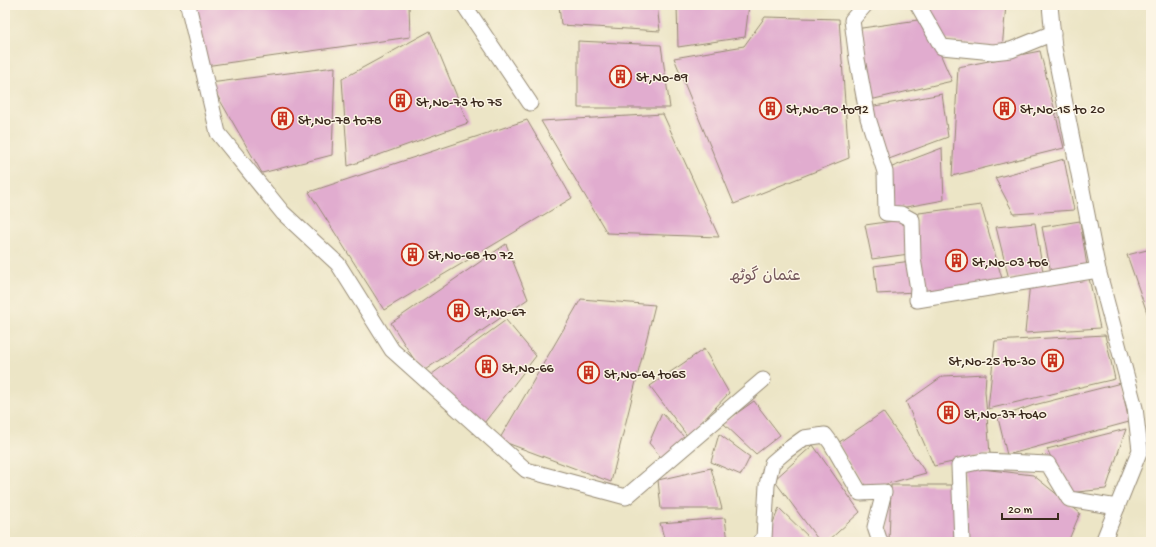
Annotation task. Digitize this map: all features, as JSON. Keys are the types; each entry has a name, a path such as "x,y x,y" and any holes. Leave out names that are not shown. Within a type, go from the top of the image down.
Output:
{"street":[{"path":"188,5 218,133 283,213 338,264 392,350 526,470 626,497 763,380"},
{"path":"464,5 530,103"},
{"path":"865,5 852,20 857,59 868,118 885,172 886,214 901,214 912,220 913,259 918,289 917,300 1098,270"},
{"path":"918,5 942,47 993,52 1011,50 1053,33"},
{"path":"1050,5 1054,48 1098,270 1136,408 1140,450 1103,542"},
{"path":"760,542 764,538 767,485 772,464 786,451 804,438 825,435 860,494 884,492 875,527 880,542"},
{"path":"962,542 959,466 983,461 1048,464 1069,499 1117,507"}],"building":[{"path":"194,5 409,5 410,37 205,66"},
{"path":"559,5 657,5 660,31 561,25"},
{"path":"677,5 749,5 745,37 678,47"},
{"path":"930,5 1006,5 1002,49 940,39 927,12"},
{"name":"St,No-90 to92","path":"765,17 839,19 849,158 734,204 674,58 744,46"},
{"path":"925,19 952,81 870,100 855,29"},
{"name":"St,No-73 to 75","path":"430,31 468,123 348,166 342,79"},
{"name":"St,No-89","path":"578,41 661,45 670,108 578,108"},
{"name":"St,No-15 to 20","path":"1040,51 1064,148 952,176 958,67"},
{"name":"St,No-78 to78","path":"335,67 332,155 262,173 210,83"},
{"path":"942,94 948,137 889,159 869,107"},
{"path":"663,114 719,237 607,233 541,121"},
{"name":"St,No-68 to 72","path":"527,120 572,198 384,310 309,192"},
{"path":"942,148 944,200 890,210 892,167"},
{"path":"1064,159 1074,210 1014,214 995,178"},
{"name":"St,No-03 to6","path":"981,205 1003,282 922,297 914,241 919,213"},
{"path":"908,219 909,254 872,259 865,225"},
{"path":"1080,221 1087,266 1051,273 1042,227"},
{"path":"1035,223 1043,272 1009,279 996,227"},
{"name":"St,No-67","path":"506,244 528,299 422,372 391,323"},
{"path":"1151,249 1151,324 1127,255"},
{"path":"911,261 916,292 877,294 874,266"},
{"path":"1089,278 1100,328 1025,333 1030,282"},
{"name":"St,No-64 to65","path":"581,299 655,305 611,482 499,440"},
{"name":"St,No-66","path":"506,320 536,356 481,427 428,377"},
{"name":"St,No-25 to-30","path":"1105,335 1115,379 988,409 995,341"},
{"path":"704,349 729,393 688,437 650,386"},
{"name":"St,No-37 to40","path":"986,374 985,391 990,454 934,466 906,402 943,376"},
{"path":"1121,383 1129,422 1007,455 998,418 1034,405"},
{"path":"754,401 780,435 756,454 723,423"},
{"path":"883,412 926,473 865,490 838,443"},
{"path":"662,413 684,437 664,461 649,443"},
{"path":"1126,429 1106,489 1068,493 1047,449"},
{"path":"719,434 750,457 741,475 711,462"},
{"path":"813,445 860,512 827,542 820,542 774,480"},
{"path":"965,467 1033,475 1080,513 1068,542 966,542"},
{"path":"711,468 722,509 661,509 658,480"},
{"path":"891,485 956,485 957,542 889,542"},
{"path":"779,508 814,542 765,542"},
{"path":"725,518 728,542 665,542 660,523"}],"place":[{"name":"St,No-89","path":"621,76"},
{"name":"St,No-73 to 75","path":"401,101"},
{"name":"St,No-90 to92","path":"770,108"},
{"name":"St,No-15 to 20","path":"1005,108"},
{"name":"St,No-78 to78","path":"282,119"},
{"name":"St,No-68 to 72","path":"413,254"},
{"name":"St,No-03 to6","path":"957,261"},
{"name":"St,No-67","path":"459,311"},
{"name":"St,No-25 to-30","path":"1052,360"},
{"name":"St,No-66","path":"486,367"},
{"name":"St,No-64 to65","path":"588,373"},
{"name":"St,No-37 to40","path":"948,413"}],"district":[{"name":"عثمان گوٹھ","path":"765,274"}]}
